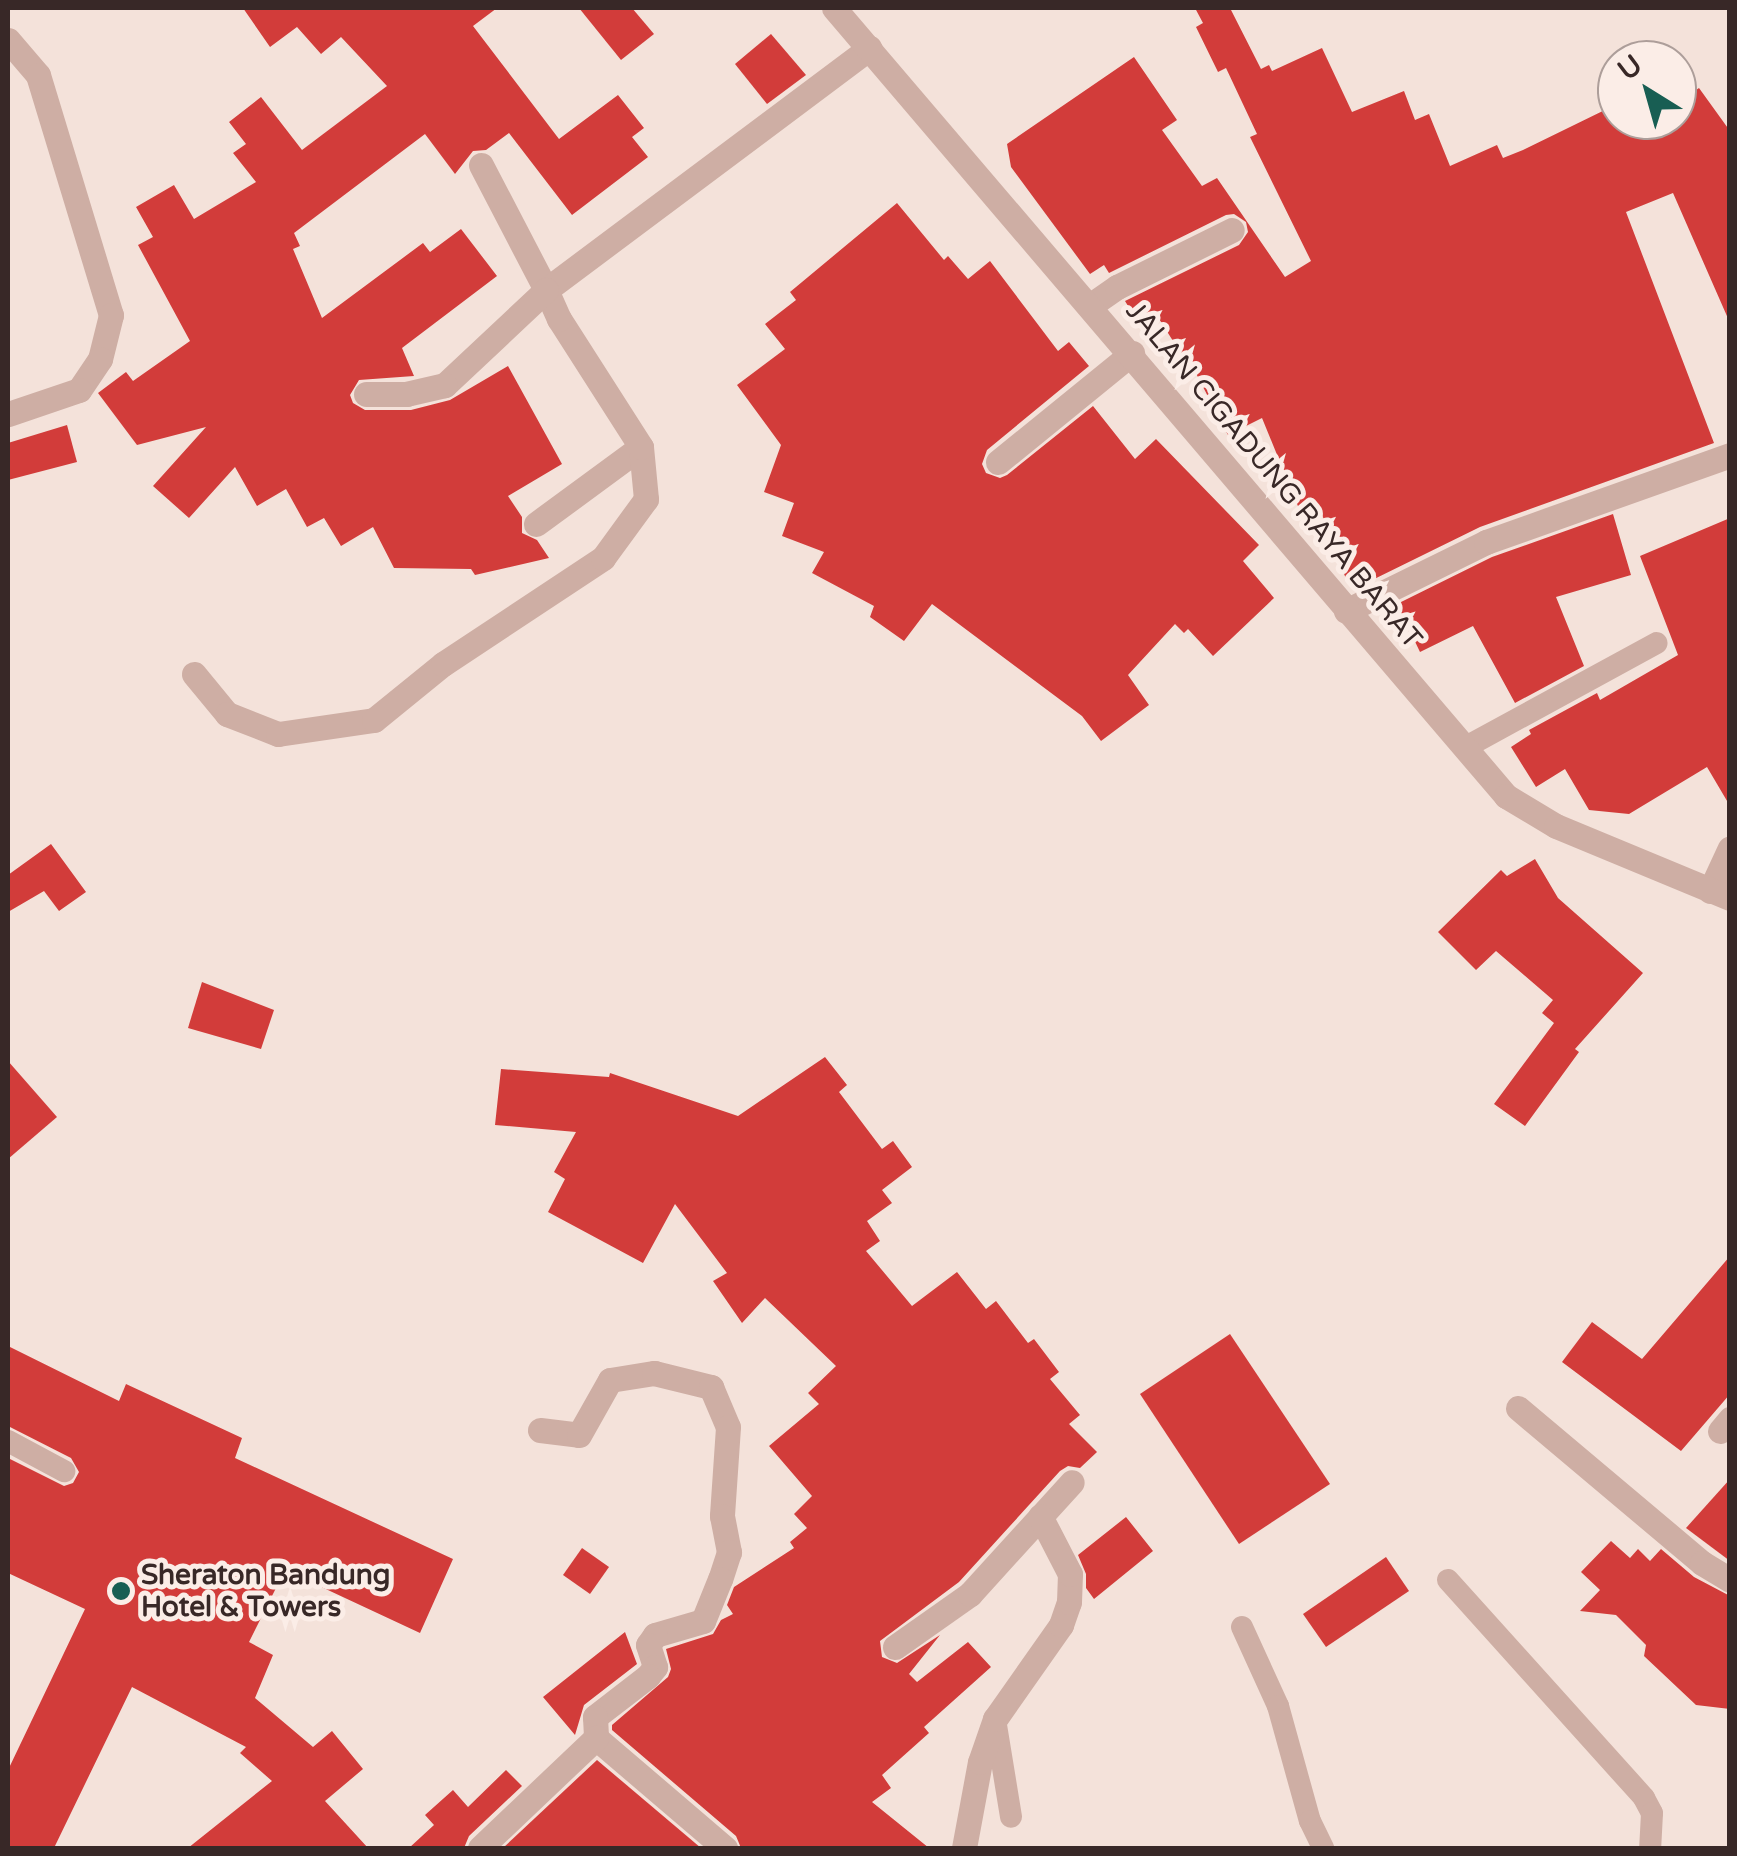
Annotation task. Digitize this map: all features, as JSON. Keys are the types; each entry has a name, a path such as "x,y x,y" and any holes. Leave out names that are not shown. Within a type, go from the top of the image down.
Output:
{"street":[{"name":"JALAN CIGADUNG RAYA BARAT","path":"834,8 1092,304 1346,611 1506,796 1556,826 1720,894"},
{"path":"8,40 38,75 111,316 100,358 79,390 8,414"},
{"path":"366,394 406,394 445,385 546,290 869,48"},
{"path":"194,674 227,714 278,734 374,720 444,664 602,558 646,499 641,447 559,319 481,165"},
{"path":"1092,304 1117,287 1232,230"},
{"path":"998,462 1132,353"},
{"path":"536,524 641,447"},
{"path":"1346,611 1486,542 1730,455"},
{"path":"1720,894 1730,848"},
{"path":"540,1430 579,1434 610,1380 654,1373 711,1388 728,1427 722,1516 729,1552 703,1621 655,1635 648,1644 654,1667 595,1717 596,1738 725,1848"},
{"path":"1518,1408 1702,1564 1730,1580"},
{"path":"895,1647 970,1594 1072,1482"},
{"path":"964,1848 980,1762 995,1719 1061,1625 1069,1602 1070,1574 1040,1516"},
{"path":"480,1848 596,1738"}],"lane":[{"path":"1466,748 1657,642"},
{"path":"8,1441 64,1471"},
{"path":"1448,1580 1644,1798 1652,1813 1650,1848"},
{"path":"1242,1627 1278,1706 1310,1821 1323,1848"},
{"path":"995,1719 1011,1817"}],"building":[{"path":"243,8 497,8 473,26 559,139 618,95 644,128 632,137 648,157 572,215 509,133 486,150 473,151 455,174 425,134 294,233 300,246 293,249 322,318 423,243 430,252 461,229 497,276 402,348 414,376 359,380 350,395 353,403 365,410 411,410 450,400 508,366 562,464 508,496 522,517 522,533 537,540 549,558 475,575 471,569 394,568 373,527 341,546 324,518 307,527 286,489 257,506 235,467 189,518 153,486 206,427 137,445 98,393 126,372 133,381 190,341 138,245 153,237 136,207 174,185 194,219 256,182 233,153 246,144 229,122 261,97 302,150 387,86 341,37 321,54 297,27 270,47"},
{"path":"579,8 632,8 654,34 621,60"},
{"path":"1195,8 1230,8 1261,69 1269,65 1272,71 1322,48 1352,112 1404,91 1415,120 1429,114 1450,166 1497,145 1503,158 1597,114 1597,140 1697,140 1699,88 1730,131 1730,323 1673,193 1626,212 1714,443 1480,527 1360,586 1356,575 1346,579 1320,509 1302,516 1262,418 1228,435 1188,358 1185,360 1156,314 1139,324 1125,301 1239,245 1248,232 1246,222 1234,214 1226,215 1109,273 1104,265 1090,274 1011,167 1007,144 1134,57 1177,120 1162,130 1202,186 1217,178 1285,277 1311,261 1250,137 1257,134 1226,68 1218,72 1196,27 1203,23"},
{"path":"771,34 806,75 767,104 735,64"},
{"path":"897,203 944,260 948,256 968,279 990,261 1058,351 1069,342 1089,366 987,450 982,464 986,473 1000,478 1007,475 1093,406 1135,459 1156,439 1259,545 1243,561 1274,598 1213,656 1188,629 1184,633 1175,624 1128,675 1149,705 1101,741 1082,716 932,604 904,641 870,617 874,606 812,573 824,552 782,536 794,503 764,492 781,445 737,385 785,349 765,324 796,300 790,292"},
{"path":"67,425 77,462 8,480 8,443"},
{"path":"1613,514 1631,575 1556,597 1584,666 1515,703 1473,626 1420,652 1397,604 1492,557"},
{"path":"1730,518 1730,806 1707,767 1629,814 1589,810 1565,769 1536,787 1511,747 1531,734 1529,730 1597,693 1600,700 1678,655 1640,556"},
{"path":"51,844 86,892 59,911 44,891 8,912 8,875"},
{"path":"1535,859 1558,898 1643,973 1575,1049 1579,1052 1525,1126 1494,1104 1554,1023 1542,1013 1553,1000 1496,951 1476,970 1438,932 1501,870 1507,876"},
{"path":"202,982 274,1010 261,1049 188,1028"},
{"path":"825,1057 847,1085 839,1092 882,1149 893,1141 912,1167 882,1190 892,1203 867,1221 880,1241 866,1251 912,1306 957,1272 986,1309 996,1301 1028,1343 1034,1339 1059,1372 1050,1379 1080,1415 1069,1424 1097,1452 1080,1468 1068,1466 1060,1471 959,1582 880,1641 882,1657 897,1663 940,1635 909,1674 917,1682 968,1642 991,1667 924,1727 929,1733 882,1775 891,1788 872,1802 929,1848 741,1848 736,1836 612,1730 612,1725 668,1677 671,1669 666,1649 713,1634 721,1620 733,1614 727,1605 734,1587 794,1548 790,1542 807,1528 794,1514 812,1496 769,1446 819,1404 808,1393 836,1366 765,1298 742,1323 713,1281 727,1273 675,1204 643,1263 548,1212 565,1179 554,1172 576,1132 495,1125 501,1069 609,1077 610,1073 738,1116"},
{"path":"8,1061 57,1117 8,1159"},
{"path":"1730,1256 1730,1394 1681,1451 1562,1362 1592,1322 1642,1359"},
{"path":"1230,1334 1330,1484 1239,1544 1140,1394"},
{"name":"Sheraton Bandung Hotel & Towers","path":"8,1346 119,1401 126,1384 242,1438 235,1458 453,1559 420,1633 285,1570 249,1642 273,1655 255,1698 313,1747 332,1731 363,1769 325,1801 368,1848 188,1848 272,1781 240,1753 246,1747 132,1687 54,1848 8,1848 8,1770 85,1609 8,1573 8,1458 64,1486 73,1483 79,1472 71,1458 8,1426"},
{"path":"1730,1479 1730,1561 1686,1528"},
{"path":"1126,1517 1153,1551 1094,1599 1086,1588 1086,1574 1078,1555"},
{"path":"1611,1541 1630,1558 1638,1549 1650,1561 1661,1549 1694,1577 1730,1596 1730,1709 1696,1705 1644,1656 1646,1645 1616,1615 1580,1611 1600,1590 1581,1572"},
{"path":"582,1548 609,1567 590,1594 563,1575"},
{"path":"1386,1557 1409,1591 1326,1647 1303,1614"},
{"path":"625,1632 637,1664 584,1705 575,1735 543,1697"},
{"path":"597,1760 701,1848 503,1848"},
{"path":"506,1770 522,1786 469,1836 464,1848 409,1848 434,1825 425,1815 453,1790 468,1807"}],"place":[{"name":"Sheraton Bandung Hotel & Towers","path":"121,1591"}]}
